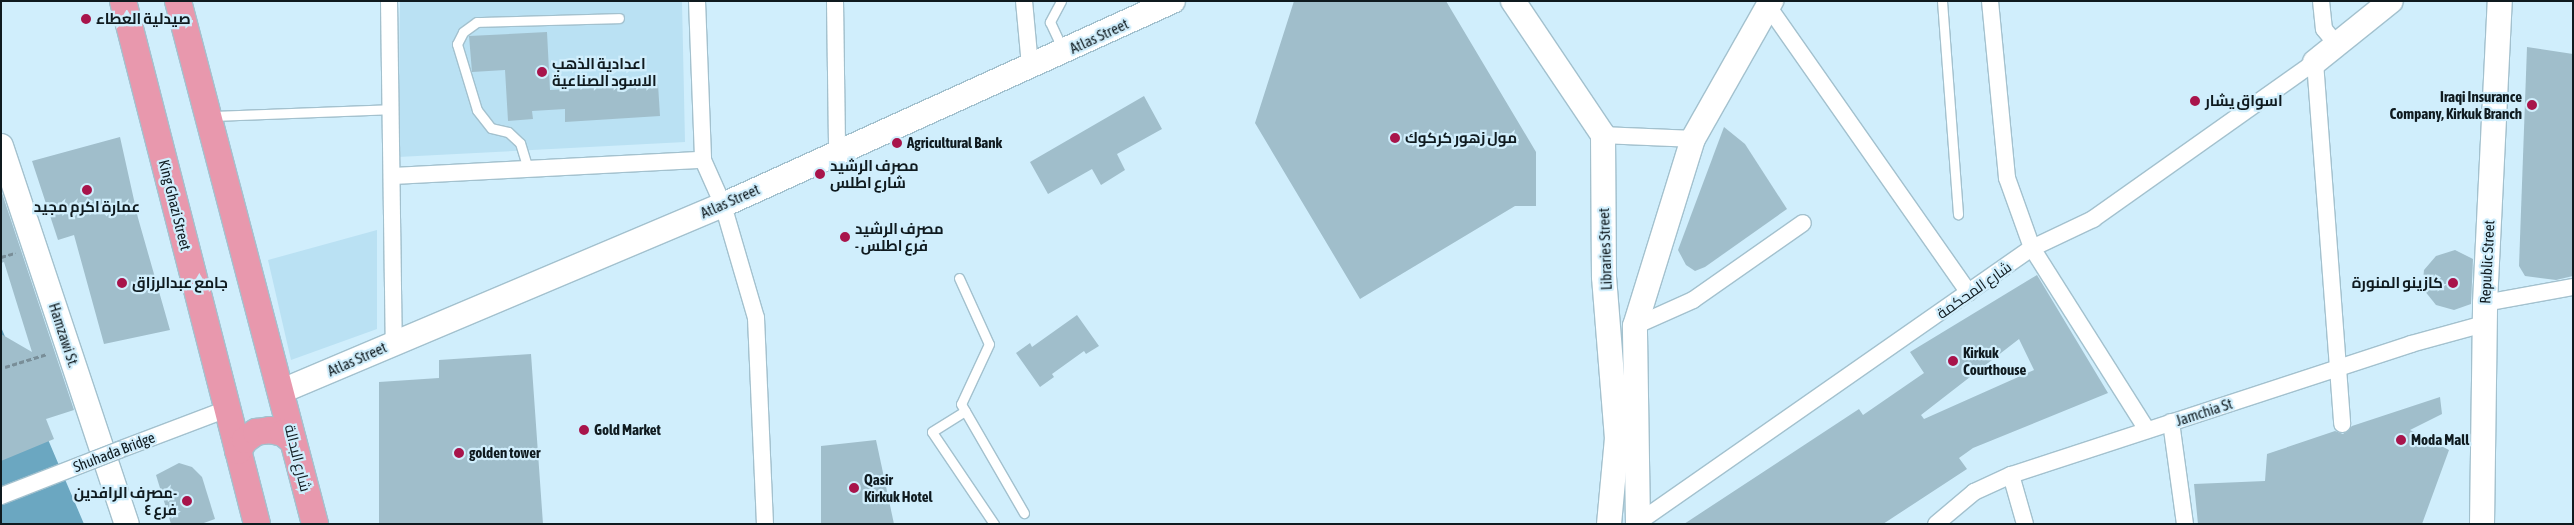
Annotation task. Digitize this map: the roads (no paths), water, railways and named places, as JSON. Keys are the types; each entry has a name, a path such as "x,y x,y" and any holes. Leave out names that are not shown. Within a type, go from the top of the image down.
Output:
{"main road":[{"name":"King Ghazi Street","path":"123,1 227,409"},
{"path":"178,1 282,392"},
{"name":"شارع البدالة","path":"282,392 315,524"},
{"path":"227,409 257,524"},
{"path":"238,451 245,440 256,432 270,430 283,433 293,441"}],"street":[{"path":"389,1 394,342"},
{"path":"697,1 703,160 723,205 756,318 765,524"},
{"path":"835,1 837,151"},
{"path":"1024,1 1030,66"},
{"name":"Atlas Street","path":"282,392 394,342 723,205 837,151 1064,52 1173,1"},
{"path":"1513,1 1603,135 1693,139"},
{"path":"1990,1 2007,178 2032,248 2147,430"},
{"path":"2321,1 2324,29 2337,45"},
{"path":"2342,424 2315,62 2391,1"},
{"name":"Republic Street","path":"2482,524 2484,314 2500,1"},
{"path":"1638,523 1635,326 1693,139 1770,4 1969,293"},
{"name":"شارع المحكمة","path":"1638,523 2032,248 2093,219 2315,62"},
{"name":"Libraries Street","path":"1603,135 1604,277 1617,438 1609,524"},
{"name":"Hamzawi St.","path":"1,146 126,524"},
{"path":"392,176 703,160"},
{"path":"1635,326 1694,300 1803,223"},
{"name":"Jamchia St","path":"1936,524 1974,492 2011,475 2339,368 2484,314 2573,287"},
{"name":"Shuhada Bridge","path":"1,496 227,409"},
{"path":"2171,422 2186,524"},
{"path":"2011,475 2025,524"}],"lane":[{"path":"1061,1 1050,22 1064,52"},
{"path":"1942,1 1958,214"},
{"path":"528,169 520,143 508,132 491,128 477,110 456,44 463,32 477,22 619,18"},
{"path":"208,116 391,110"},
{"path":"958,278 989,344 961,404 1024,513"},
{"path":"965,411 932,432 994,524"}],"place":[{"name":"صيدلية العطاء","path":"86,19"},
{"name":"اعدادية الذهب الاسود الصناعية","path":"542,72"},
{"name":"اسواق يشار","path":"2195,101"},
{"name":"Iraqi Insurance Company, Kirkuk Branch","path":"2532,105"},
{"name":"مول زهور كركوك","path":"1395,138"},
{"name":"Agricultural Bank","path":"897,143"},
{"name":"مصرف الرشيد شارع اطلس","path":"820,174"},
{"name":"عمارة اكرم مجيد","path":"87,190"},
{"name":"مصرف الرشيد - فرع اطلس","path":"845,237"},
{"name":"جامع عبدالرزاق","path":"122,283"},
{"name":"كازينو المنورة","path":"2453,283"},
{"name":"Kirkuk Courthouse","path":"1953,361"},
{"name":"Gold Market","path":"584,430"},
{"name":"Moda Mall","path":"2401,440"},
{"name":"golden tower","path":"459,453"},
{"name":"Qasir Kirkuk Hotel","path":"854,488"},
{"name":"مصرف الرافدين- فرع ٤","path":"187,501"}]}
